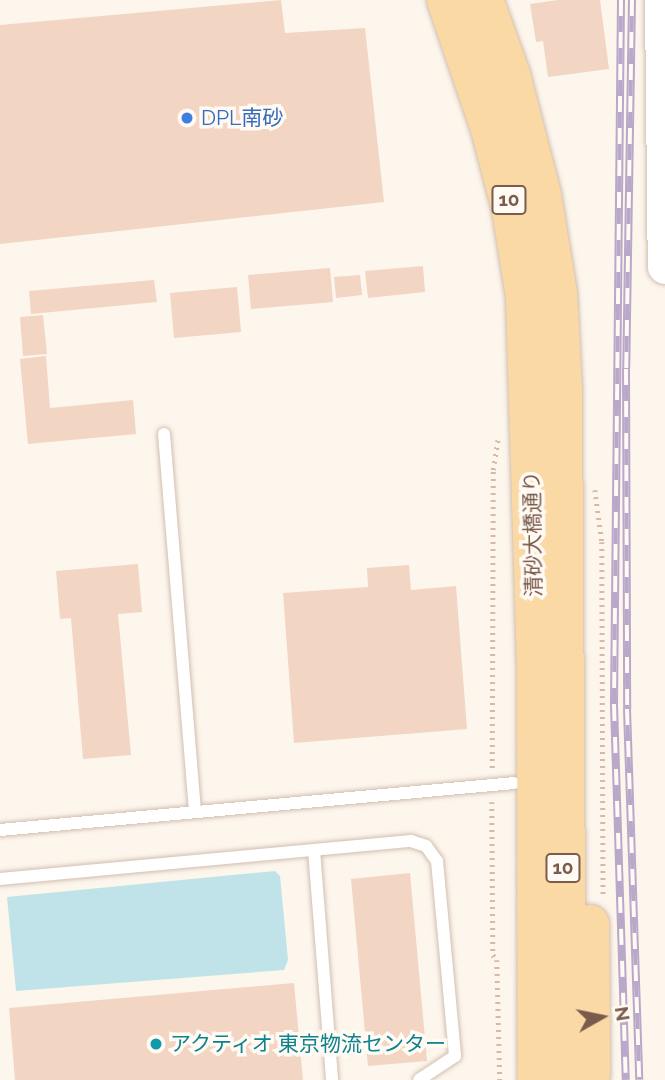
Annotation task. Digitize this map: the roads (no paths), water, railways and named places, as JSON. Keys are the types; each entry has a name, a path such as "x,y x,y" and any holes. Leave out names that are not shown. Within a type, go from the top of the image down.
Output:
{"main road":[{"name":"清砂大橋通り","path":"446,0 490,129 511,209 525,297 547,400"},
{"name":"清砂大橋通り","path":"484,0 511,75 542,195 558,294 547,400 549,658 567,1080"},
{"path":"517,1080 503,784 512,582 547,400"},
{"path":"547,400 586,576 592,1080"},
{"name":"清砂大橋通り","path":"537,1080 549,658"}],"street":[{"path":"662,0 665,266"}],"lane":[{"path":"164,434 195,810"},
{"path":"0,830 195,810 503,784"},
{"path":"0,879 411,841 426,846 437,861 455,1056 419,1080"},
{"path":"314,850 332,1080"}],"water":[{"path":"275,871 280,876 288,960 284,970 16,991 7,897"}],"railway":[{"path":"621,0 614,705 626,1080"},
{"path":"632,0 626,369 627,709 639,1080"}],"place":[{"name":"DPL南砂","path":"187,118"},
{"name":"アクティオ 東京物流センター","path":"156,1044"}]}
